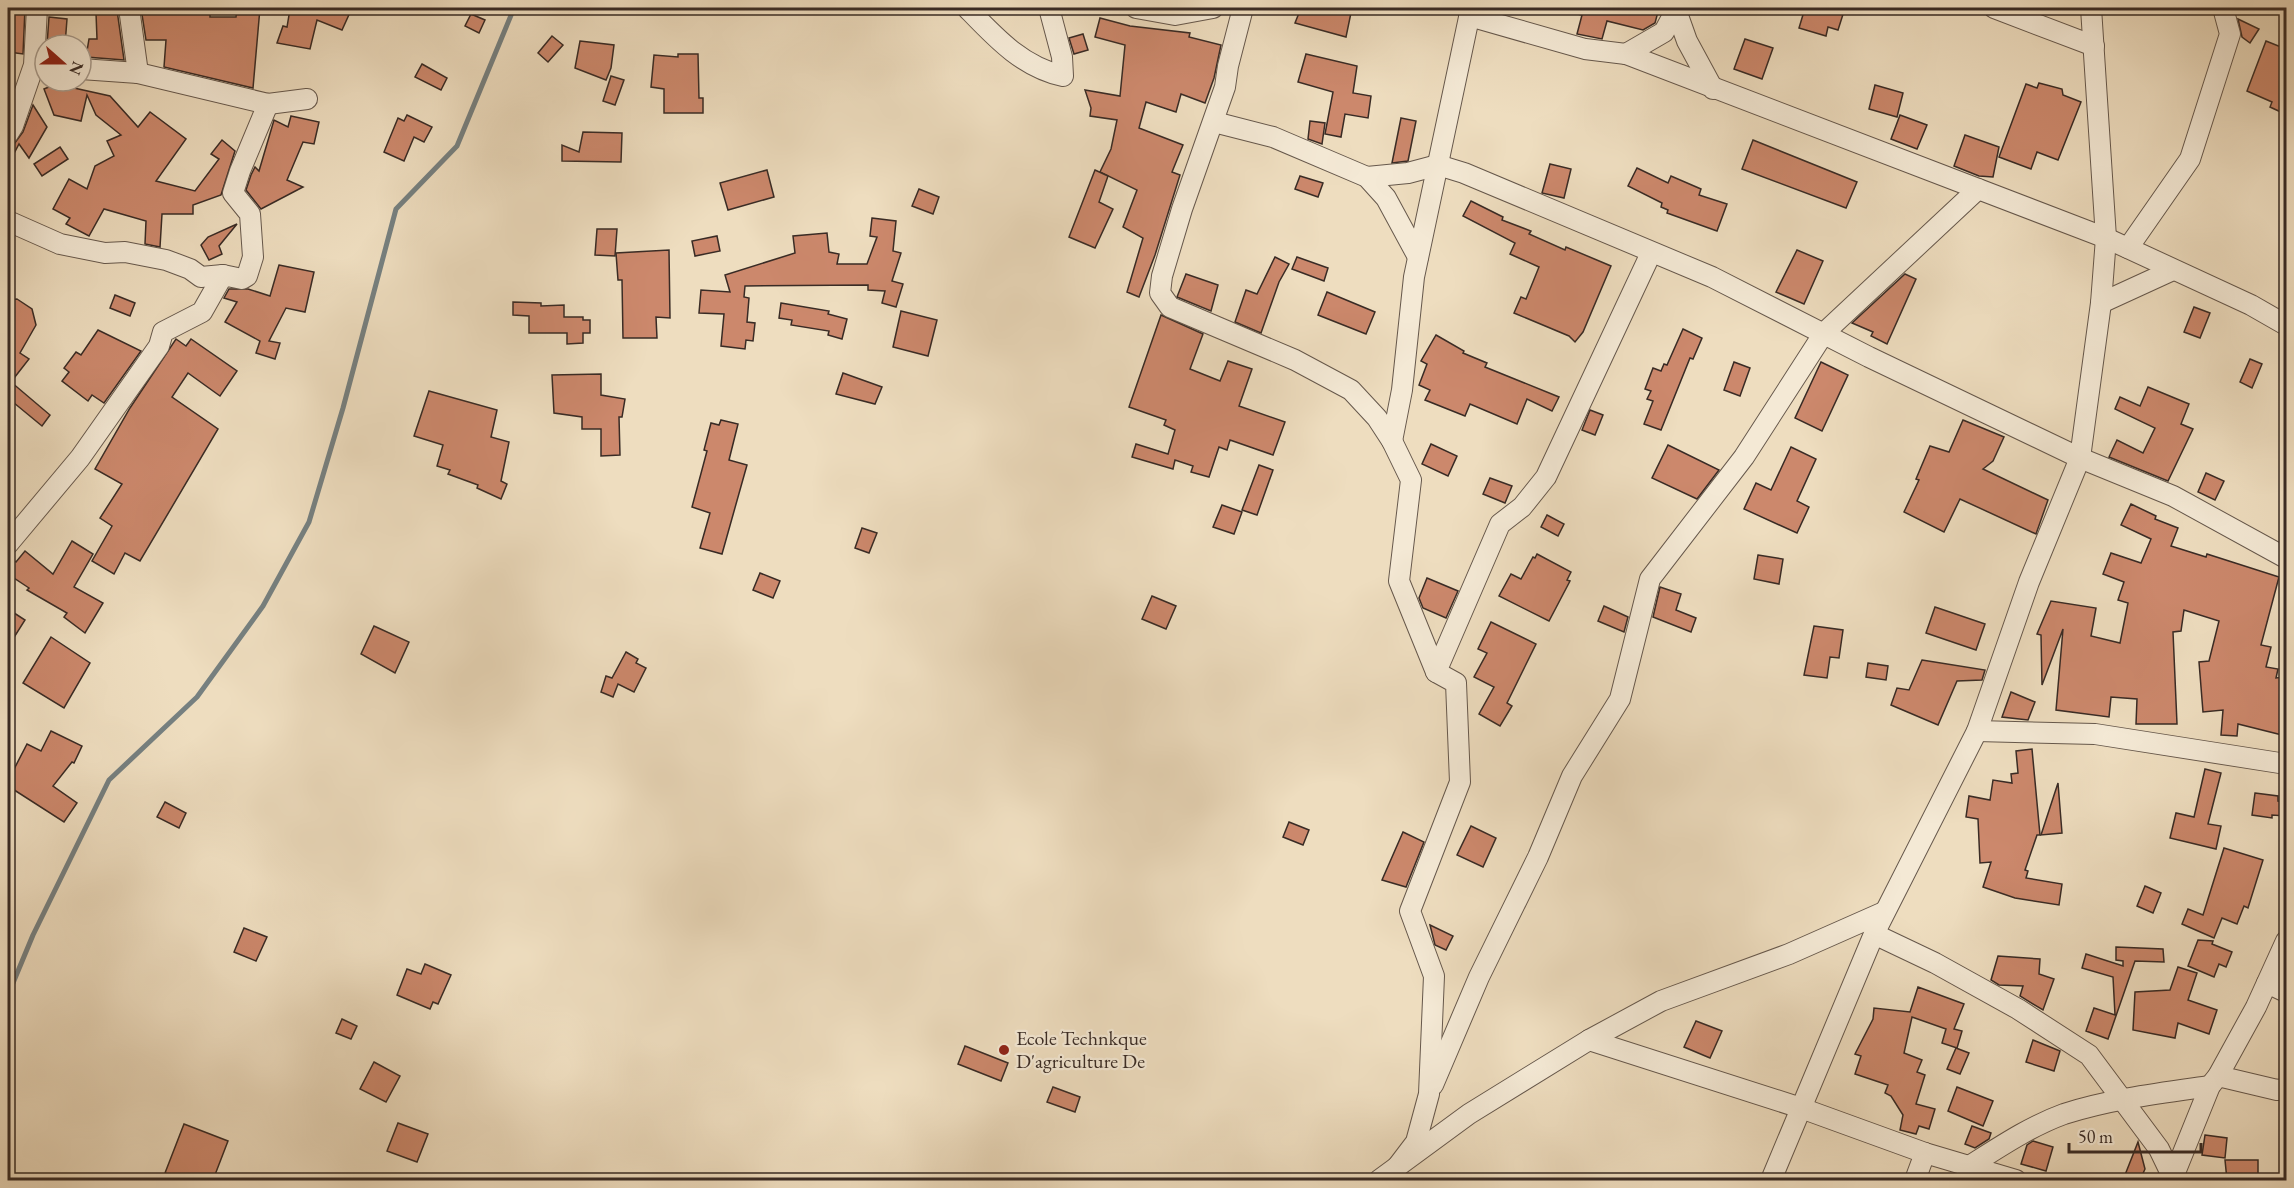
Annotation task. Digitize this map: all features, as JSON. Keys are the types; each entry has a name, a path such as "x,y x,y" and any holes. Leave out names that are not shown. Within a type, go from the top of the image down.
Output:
{"street":[{"path":"37,8 38,33"},
{"path":"129,8 138,73"},
{"path":"967,8 1008,50 1047,72 1063,76 1062,57 1049,8"},
{"path":"1136,8 1175,15 1213,8"},
{"path":"1243,8 1225,87 1182,209 1162,276 1160,293 1170,307 1294,360 1351,390 1377,418 1392,441 1411,480 1399,582 1436,672 1456,683 1460,782 1410,911 1434,976 1429,1094"},
{"path":"1994,8 2094,46"},
{"path":"1771,1180 1884,912 1977,731 2029,582 2080,458 2101,303 2106,238 2091,8"},
{"path":"2128,248 2190,159 2230,34 2223,8"},
{"path":"1626,54 1664,32 1677,9"},
{"path":"1677,9 1688,41 1713,89"},
{"path":"1392,441 1402,390 1418,257 1470,12 1585,49 1626,54 2106,238 2251,305 2286,325"},
{"path":"93,70 138,73 268,104 307,99"},
{"path":"8,134 33,79"},
{"path":"8,221 60,244 105,253 125,252 145,258 166,260 190,269 201,277 223,275 242,279 250,269 254,235 250,214 233,193 268,104"},
{"path":"1214,122 1273,138 1367,177 1386,198 1418,257"},
{"path":"1367,177 1408,173 1438,165 1464,173 1712,277 2080,458 2173,496 2286,558"},
{"path":"1397,1167 1416,1142 1429,1094 1479,977 1538,857 1572,776 1620,699 1650,579 1744,457 1824,333 1978,189"},
{"path":"1436,672 1500,524 1522,507 1546,477 1651,253"},
{"path":"2101,303 2173,270"},
{"path":"8,544 80,458 159,346 163,332 202,312 223,275"},
{"path":"1977,731 2095,734 2286,764"},
{"path":"1379,1180 1468,1114 1589,1040 1661,1001 1789,954 1884,912"},
{"path":"1874,934 1935,963 2056,1032 2089,1054 2159,1149 2172,1179"},
{"path":"2172,1179 2214,1081 2267,983 2286,941"},
{"path":"2267,983 2286,992"},
{"path":"1589,1040 1801,1108 1925,1153 2016,1180"},
{"path":"1971,1165 2017,1136 2063,1115 2123,1099 2214,1081 2277,1090 2286,1089"},
{"path":"1915,1180 1925,1153"}],"building":[{"path":"8,8 25,8 23,54 9,52"},
{"path":"141,8 210,8 210,17 236,17 237,8 260,8 253,88 164,67 166,40 146,40"},
{"path":"287,8 352,8 342,30 317,20 310,49 277,43 283,26 287,27 290,9"},
{"path":"1301,8 1352,8 1346,37 1295,23"},
{"path":"1573,8 1659,8 1655,23 1643,30 1607,21 1602,39 1577,34 1582,15 1572,13"},
{"path":"1805,8 1845,8 1838,30 1828,27 1826,36 1799,28"},
{"path":"117,10 124,60 93,58 93,39 97,39 96,13"},
{"path":"471,14 485,20 479,33 465,26"},
{"path":"49,17 67,19 66,33 48,33"},
{"path":"1100,18 1130,26 1190,33 1189,37 1221,45 1214,78 1205,103 1181,94 1176,112 1146,102 1139,128 1183,145 1172,172 1180,175 1139,297 1127,292 1143,238 1123,227 1137,190 1100,172 1111,149 1117,120 1090,116 1091,108 1085,90 1120,96 1125,45 1095,37"},
{"path":"2238,19 2259,29 2250,43 2242,37"},
{"path":"1083,34 1088,50 1074,54 1069,38"},
{"path":"552,36 563,45 548,62 538,53"},
{"path":"1745,39 1773,48 1762,79 1734,69"},
{"path":"580,41 614,45 611,68 606,80 575,68"},
{"path":"2266,41 2286,49 2286,109 2283,113 2270,107 2272,102 2247,91"},
{"path":"678,54 698,54 699,98 703,98 703,113 664,113 664,89 651,87 654,55 678,57"},
{"path":"1306,54 1357,66 1353,93 1371,96 1368,118 1345,114 1341,137 1325,134 1333,92 1298,82"},
{"path":"422,64 447,78 441,90 415,77"},
{"path":"611,76 624,80 615,105 603,101"},
{"path":"2039,83 2062,89 2063,95 2081,102 2058,160 2037,152 2031,169 1999,157 2026,84 2037,88"},
{"path":"1875,85 1903,93 1897,117 1869,109"},
{"path":"93,92 110,96 138,127 150,112 186,139 156,181 195,191 219,159 211,154 222,140 235,151 221,195 193,205 193,214 162,214 160,247 145,244 146,221 104,209 89,236 66,224 70,218 53,209 69,179 87,189 95,166 114,156 107,141 121,135 96,115 87,95 81,121 54,115 46,93"},
{"path":"33,105 47,127 29,158 19,144 8,165 8,146 14,144 23,132"},
{"path":"407,115 432,127 424,142 414,137 404,161 384,152 398,118 404,121"},
{"path":"1900,115 1927,125 1917,149 1891,139"},
{"path":"291,116 319,122 314,144 303,142 287,180 303,187 261,209 246,190 255,167 259,171 274,120 288,127"},
{"path":"1401,118 1416,121 1408,161 1392,163"},
{"path":"1310,121 1325,123 1322,144 1308,139"},
{"path":"583,132 622,133 621,162 562,161 562,145 579,152"},
{"path":"1965,135 1999,147 1993,177 1979,176 1954,166"},
{"path":"1753,140 1857,182 1846,208 1742,169"},
{"path":"60,147 68,159 42,176 34,164"},
{"path":"1550,164 1571,169 1564,198 1542,193"},
{"path":"1637,168 1668,183 1671,176 1701,189 1699,195 1727,204 1717,231 1667,213 1668,210 1661,207 1662,203 1628,186"},
{"path":"767,170 774,197 728,210 720,183"},
{"path":"1095,170 1108,176 1099,202 1113,209 1095,248 1069,237"},
{"path":"1300,176 1323,183 1318,197 1295,189"},
{"path":"919,189 939,197 933,214 912,206"},
{"path":"1471,201 1503,217 1502,220 1531,231 1529,234 1565,250 1566,247 1611,266 1583,332 1575,342 1569,336 1514,313 1521,297 1526,299 1539,267 1510,254 1515,243 1463,216"},
{"path":"872,218 896,221 893,251 901,253 892,281 903,284 896,307 882,303 885,291 868,290 868,285 745,286 744,297 749,298 747,322 755,323 753,341 746,340 745,349 721,346 724,314 699,313 701,290 730,292 725,275 795,253 793,236 827,233 829,252 839,254 837,264 867,264 877,237 870,236"},
{"path":"237,224 219,246 222,254 209,260 201,245 208,237"},
{"path":"597,229 617,229 615,256 595,255"},
{"path":"717,236 720,251 695,256 692,241"},
{"path":"669,250 670,318 656,317 657,338 623,338 622,280 618,280 616,253"},
{"path":"1797,250 1823,261 1804,304 1776,292"},
{"path":"1275,257 1289,264 1279,282 1261,333 1235,322 1246,290 1257,294"},
{"path":"1297,257 1328,268 1324,281 1292,269"},
{"path":"279,265 314,272 305,312 286,308 269,341 280,343 275,359 256,353 260,341 225,322 237,302 224,298 229,289 248,289 270,296"},
{"path":"1186,274 1218,285 1211,311 1177,297"},
{"path":"1905,274 1916,279 1887,344 1871,336 1873,332 1852,323"},
{"path":"1327,292 1375,312 1366,334 1318,315"},
{"path":"115,295 135,303 130,316 110,308"},
{"path":"17,299 32,309 36,325 20,353 29,359 11,382 50,415 42,426 8,398 8,300"},
{"path":"513,302 541,303 541,306 564,305 564,317 583,317 583,320 590,320 590,333 583,333 583,343 567,344 567,333 529,333 529,316 513,315"},
{"path":"781,303 829,311 828,314 847,319 842,339 828,335 829,331 791,325 792,320 779,318"},
{"path":"2194,307 2210,313 2200,338 2184,332"},
{"path":"901,311 937,320 928,356 893,347"},
{"path":"1161,315 1203,334 1190,369 1220,381 1228,361 1252,369 1239,406 1285,422 1273,455 1230,440 1227,450 1219,447 1209,477 1191,472 1193,466 1175,460 1173,469 1132,457 1136,444 1168,454 1175,430 1164,425 1166,420 1129,407"},
{"path":"1683,329 1702,338 1693,359 1690,358 1661,430 1644,424 1653,401 1647,399 1651,391 1645,389 1653,368 1661,371 1664,364 1667,365"},
{"path":"98,330 141,351 104,403 92,395 88,401 62,381 69,372 64,368 76,352 81,355"},
{"path":"1436,335 1464,351 1463,353 1487,363 1485,367 1559,397 1552,411 1527,399 1517,424 1470,404 1465,416 1425,400 1430,390 1419,385 1427,364 1421,361"},
{"path":"176,339 186,346 191,339 237,371 220,396 188,373 172,397 218,429 140,561 125,553 114,574 92,561 112,526 100,518 122,484 95,469 130,408"},
{"path":"2250,359 2262,364 2252,388 2240,382"},
{"path":"1734,362 1750,368 1740,396 1724,390"},
{"path":"1821,362 1848,375 1822,431 1795,418"},
{"path":"843,373 882,387 875,404 836,394"},
{"path":"601,374 601,395 625,399 622,417 619,417 620,455 601,456 601,429 582,429 582,417 554,413 552,375"},
{"path":"2148,387 2189,404 2181,424 2193,429 2168,481 2109,457 2117,440 2143,453 2155,428 2115,409 2120,397 2140,406"},
{"path":"429,391 497,410 491,437 509,442 501,481 507,484 501,499 477,488 478,485 448,474 450,470 437,466 443,445 414,436"},
{"path":"1590,410 1603,415 1595,435 1582,430"},
{"path":"721,420 738,424 729,460 747,465 722,554 700,548 710,513 692,507 707,451 704,450 711,423 719,425"},
{"path":"1963,420 2004,437 1993,461 1983,469 2048,500 2036,534 1960,499 1944,532 1904,512 1919,480 1916,479 1930,446 1949,452"},
{"path":"1431,444 1457,456 1448,476 1422,464"},
{"path":"1668,445 1719,470 1697,499 1652,478"},
{"path":"1791,447 1816,459 1797,501 1809,507 1797,533 1744,509 1756,483 1771,490"},
{"path":"1259,465 1273,470 1257,515 1242,510"},
{"path":"2206,473 2224,481 2215,500 2198,492"},
{"path":"1490,478 1512,486 1505,503 1483,494"},
{"path":"2131,504 2156,516 2155,519 2178,528 2171,546 2206,557 2207,554 2279,577 2261,645 2271,647 2266,667 2278,669 2276,678 2285,677 2286,736 2238,724 2237,736 2221,735 2223,710 2203,712 2199,662 2209,661 2219,621 2184,610 2181,631 2173,632 2177,724 2136,724 2137,699 2111,697 2109,717 2056,710 2063,629 2042,685 2041,635 2037,634 2051,601 2096,608 2091,636 2120,643 2128,603 2118,600 2124,582 2103,574 2111,553 2141,563 2151,539 2121,525"},
{"path":"1222,505 1242,512 1234,534 1213,527"},
{"path":"1547,515 1564,524 1558,536 1541,527"},
{"path":"862,528 877,533 869,553 855,548"},
{"path":"72,541 93,554 74,587 103,603 85,633 64,617 67,613 27,590 29,588 8,574 8,556 16,562 25,551 53,574"},
{"path":"1537,554 1571,572 1567,580 1570,581 1549,621 1499,596 1511,574 1521,579"},
{"path":"1758,555 1783,559 1779,584 1754,579"},
{"path":"760,573 780,581 773,598 753,590"},
{"path":"1427,578 1458,591 1446,618 1423,608 1419,598"},
{"path":"1660,587 1681,594 1676,610 1696,618 1691,632 1653,617"},
{"path":"1152,596 1176,606 1166,629 1142,619"},
{"path":"1604,606 1628,617 1624,632 1598,621"},
{"path":"1935,607 1985,624 1976,650 1926,633"},
{"path":"8,609 25,620 8,647"},
{"path":"1491,622 1536,644 1507,703 1512,706 1500,726 1479,714 1494,687 1474,677 1487,653 1478,649"},
{"path":"374,626 409,642 395,673 361,654"},
{"path":"1814,626 1843,630 1839,658 1830,657 1827,678 1804,675"},
{"path":"51,637 90,663 64,708 23,683"},
{"path":"626,652 638,659 636,663 646,668 634,692 618,684 613,697 601,692 606,676 612,678"},
{"path":"1922,660 1985,670 1982,680 1957,681 1938,725 1891,705 1897,688 1909,690"},
{"path":"1868,663 1888,666 1886,680 1866,677"},
{"path":"2011,692 2035,702 2028,720 2002,717"},
{"path":"51,731 82,746 74,763 72,762 53,786 77,803 64,822 8,786 8,770 12,773 27,744 41,751"},
{"path":"2032,749 2040,835 2037,835 2025,870 2028,871 2026,878 2062,884 2059,905 2015,898 1983,887 1991,862 1980,863 1978,819 1966,817 1969,796 1990,800 1993,780 2012,783 2011,774 2018,773 2016,751"},
{"path":"2205,769 2221,773 2208,824 2221,826 2216,849 2170,838 2176,813 2194,817"},
{"path":"2058,783 2062,833 2041,835"},
{"path":"2255,793 2278,796 2278,801 2286,802 2286,816 2272,815 2272,818 2252,815"},
{"path":"165,802 186,813 179,828 157,817"},
{"path":"1289,822 1309,830 1303,845 1283,837"},
{"path":"1471,826 1496,838 1483,867 1457,855"},
{"path":"1403,832 1424,842 1406,887 1382,880"},
{"path":"2224,848 2263,860 2248,908 2244,906 2237,924 2222,918 2214,938 2182,924 2188,909 2203,915"},
{"path":"2145,886 2161,893 2153,913 2137,906"},
{"path":"1430,925 1453,936 1446,950 1435,945"},
{"path":"244,928 267,937 256,961 234,952"},
{"path":"2198,940 2213,941 2212,944 2232,952 2226,967 2219,964 2214,977 2188,966"},
{"path":"2116,947 2163,949 2164,962 2135,961 2108,1039 2086,1031 2094,1008 2115,1015 2113,977 2082,968 2086,954 2123,966 2123,961 2116,960"},
{"path":"1998,956 2040,959 2039,974 2054,979 2043,1010 2020,996 2023,986 1999,985 1991,980"},
{"path":"425,964 451,975 438,1004 433,1002 430,1009 397,995 407,969 421,974"},
{"path":"2178,967 2197,973 2188,1000 2217,1010 2209,1034 2178,1023 2175,1038 2133,1030 2135,992 2170,990"},
{"path":"1918,987 1964,1004 1954,1029 1962,1031 1957,1048 1942,1043 1946,1029 1912,1017 1904,1053 1922,1060 1917,1072 1925,1075 1916,1104 1935,1109 1929,1129 1919,1126 1916,1134 1900,1130 1903,1115 1891,1096 1885,1093 1888,1085 1855,1074 1861,1056 1855,1054 1873,1019 1874,1008 1910,1012"},
{"path":"342,1019 357,1026 351,1039 336,1033"},
{"path":"1696,1021 1722,1031 1710,1058 1684,1047"},
{"path":"2033,1040 2060,1051 2054,1071 2026,1062"},
{"path":"965,1046 1008,1063 1001,1081 958,1064"},
{"path":"1956,1048 1969,1053 1960,1074 1947,1069"},
{"path":"374,1062 400,1076 386,1102 360,1089"},
{"path":"1053,1087 1080,1097 1075,1112 1047,1102"},
{"path":"1957,1087 1993,1101 1983,1126 1948,1111"},
{"path":"398,1123 428,1134 417,1162 387,1151"},
{"path":"184,1124 228,1141 213,1180 185,1180 165,1173"},
{"path":"1972,1126 1991,1133 1989,1139 1975,1148 1965,1144"},
{"path":"2205,1135 2227,1138 2225,1158 2202,1155"},
{"path":"2033,1141 2053,1147 2046,1171 2021,1164 2027,1145"},
{"path":"2138,1142 2145,1169 2140,1180 2123,1180"},
{"path":"2225,1160 2258,1160 2258,1180 2227,1180"}],"waterway":[{"path":"8,995 33,935 109,780 197,697 263,606 309,522 343,408 396,209 457,146 514,8"}],"place":[{"name":"Ecole Technkque D'agriculture De","path":"1004,1050"}]}
